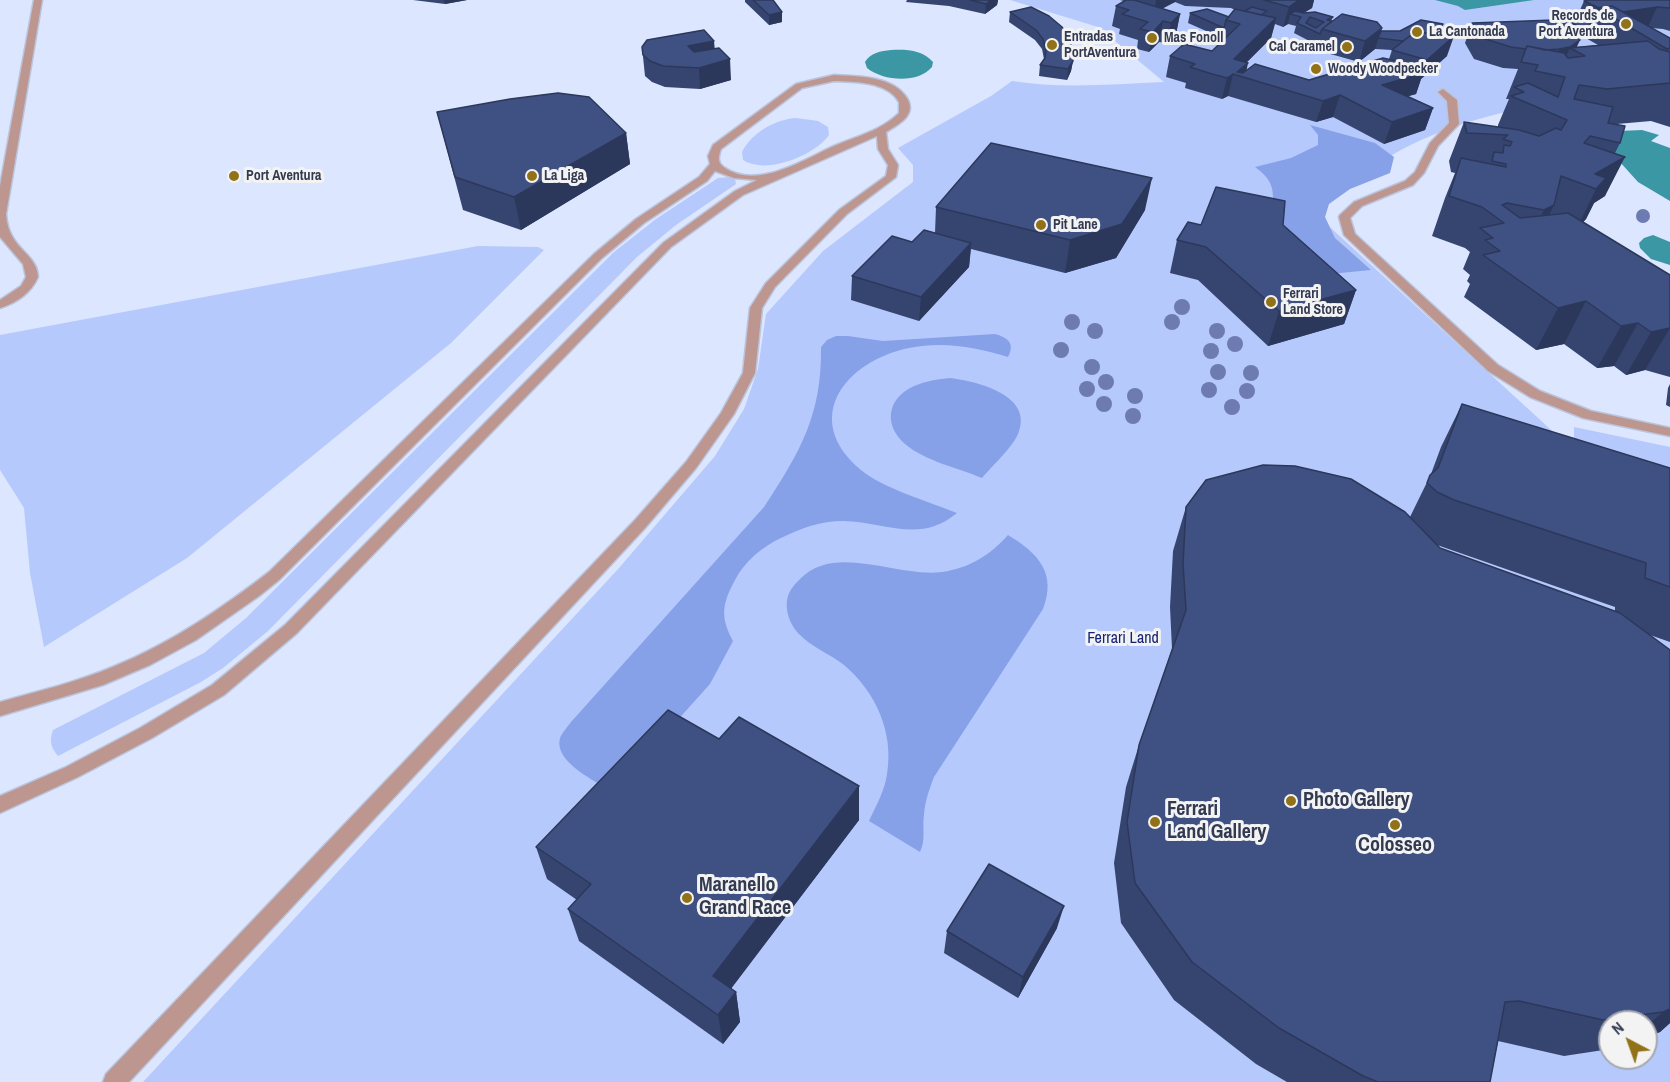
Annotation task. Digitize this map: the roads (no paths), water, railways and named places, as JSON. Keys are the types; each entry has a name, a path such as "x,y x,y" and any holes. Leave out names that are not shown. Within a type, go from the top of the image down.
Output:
{"lane":[{"path":"0,304 21,293 32,277 28,263 6,240 1,226 1,210 38,0"},
{"path":"0,805 90,763 218,690 291,628 667,245 739,193 881,129 903,115 905,110 902,97 877,84 856,79 834,78 809,82 800,86 717,147 712,156 715,164 724,171 739,176 776,175"},
{"path":"1443,92 1452,100 1454,124 1434,146 1419,173 1409,183 1358,204 1344,217 1350,236 1493,368 1518,384 1535,394 1588,415 1670,432"},
{"path":"114,1082 632,533 692,465 727,414 749,373 756,308 770,285 843,212 891,177 893,165 883,149 881,129"},
{"path":"2,708 97,680 146,660 241,603 274,576 598,256 640,221 703,179 715,164"}],"place":[{"name":"Records de Port Aventura","path":"1626,24"},
{"name":"La Cantonada","path":"1417,32"},
{"name":"Mas Fonoll","path":"1152,38"},
{"name":"Entradas PortAventura","path":"1052,45"},
{"name":"Cal Caramel","path":"1347,47"},
{"name":"Woody Woodpecker","path":"1316,69"},
{"name":"Port Aventura","path":"234,176"},
{"name":"La Liga","path":"532,176"},
{"name":"Pit Lane","path":"1041,225"},
{"name":"Ferrari Land Store","path":"1271,302"},
{"name":"Photo Gallery","path":"1291,801"},
{"name":"Ferrari Land Gallery","path":"1155,822"},
{"name":"Colosseo","path":"1395,825"},
{"name":"Maranello Grand Race","path":"687,898"}],"park label":[{"name":"Ferrari Land","path":"1123,639"}]}
